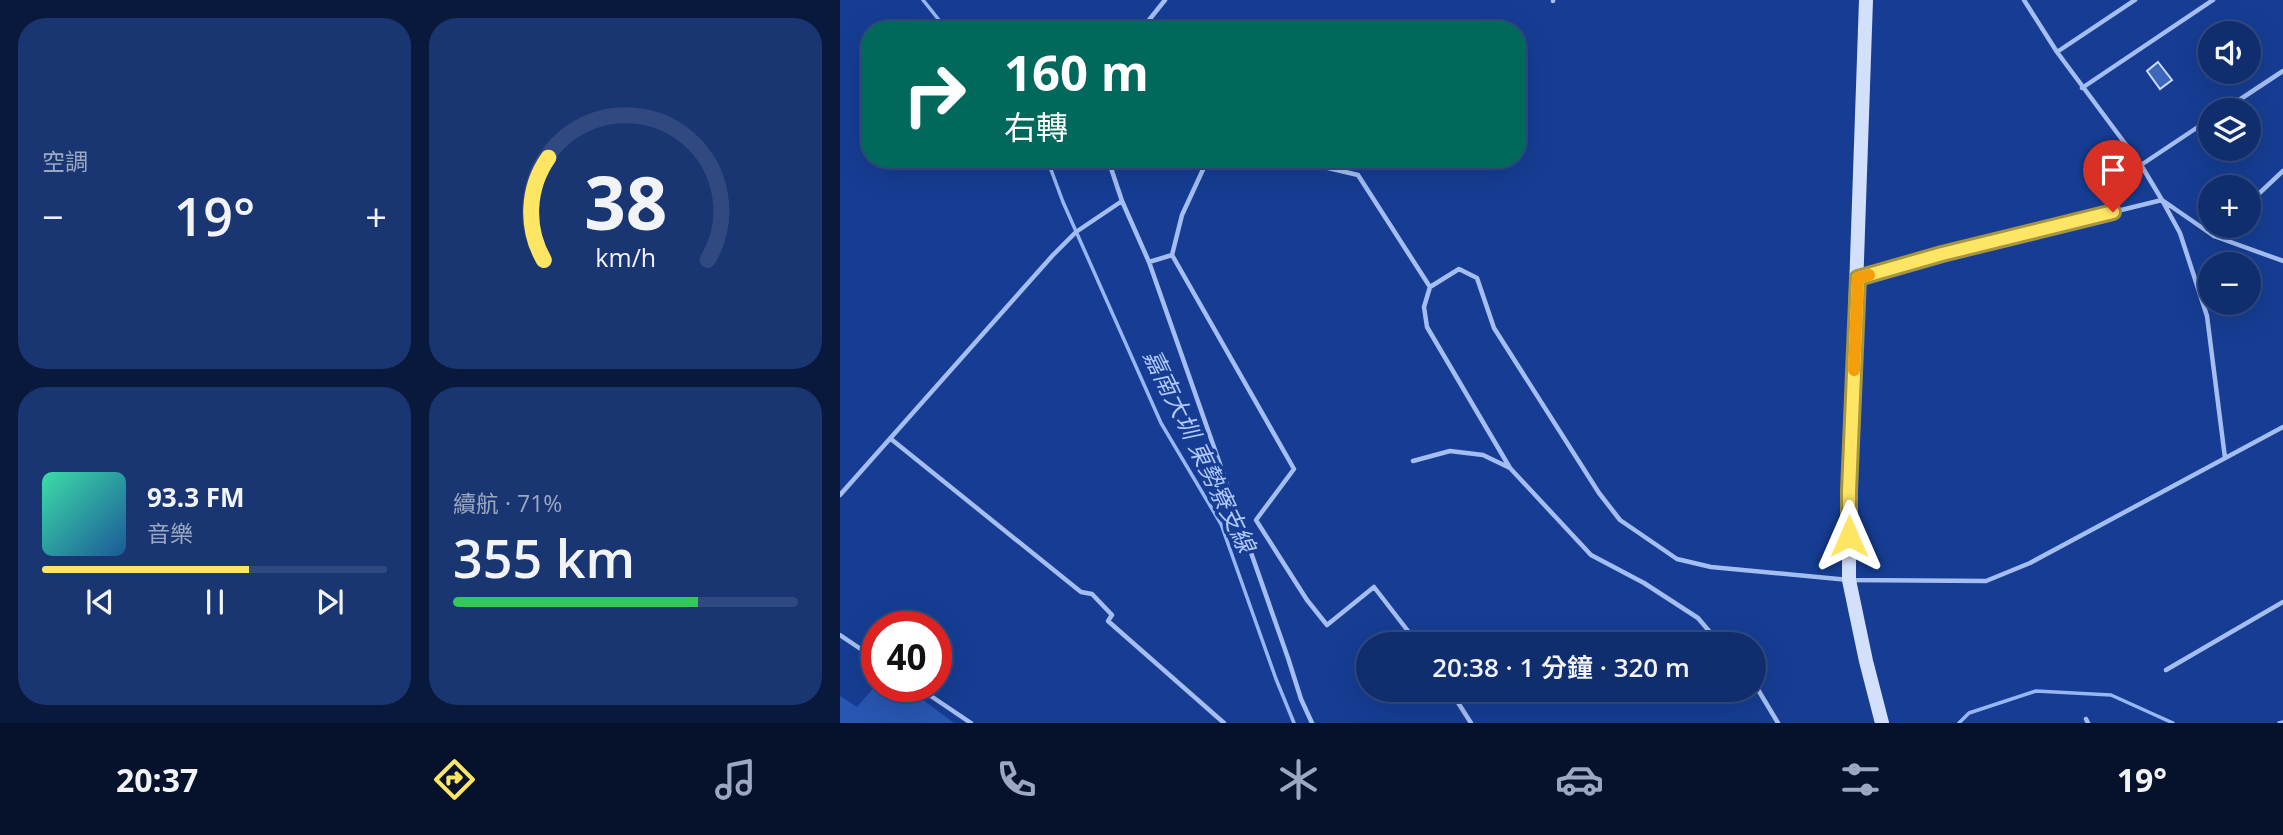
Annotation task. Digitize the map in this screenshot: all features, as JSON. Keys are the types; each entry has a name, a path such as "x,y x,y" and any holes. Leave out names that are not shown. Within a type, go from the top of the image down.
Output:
{"street":[{"path":"1866,0 1849,491 1849,580 1882,723"}],"lane":[{"path":"1148,21 1165,0"},
{"path":"2024,0 2082,88 2141,165 2180,233 2207,316 2225,458"},
{"path":"2057,52 2135,0"},
{"path":"2082,88 2213,0"},
{"path":"2242,98 2283,71"},
{"path":"2141,165 2198,127"},
{"path":"1111,168 1122,201 1149,262 1289,658 1301,699 1312,723"},
{"path":"1204,168 1182,215 1172,255 1294,469 1256,520 1307,600 1327,625 1374,587 1409,632"},
{"path":"1328,168 1358,175 1430,287"},
{"path":"2261,192 2283,171"},
{"path":"1858,278 1942,254 2162,200 2198,225"},
{"path":"840,495 1061,247 1076,232 1122,201"},
{"path":"2220,238 2283,261"},
{"path":"1149,262 1172,255"},
{"path":"1710,632 1698,618 1644,583 1591,555 1510,468 1427,327 1424,307 1430,287 1459,269 1477,278 1494,328 1599,493 1620,520 1677,559 1710,567 1849,580 1986,581 2030,563 2283,428"},
{"path":"891,439 1081,592 1092,594 1112,615 1108,621 1224,723"},
{"path":"1413,461 1450,451 1483,455 1510,468"},
{"path":"2166,670 2283,602"},
{"path":"840,635 861,649"},
{"path":"940,702 971,723"},
{"path":"1458,702 1471,723"},
{"path":"1765,702 1778,723"}],"shaded area":[{"path":"840,696 857,707 861,702 926,702 954,723 840,723"}],"building":[{"path":"2158,62 2172,80 2160,89 2147,71"}],"waterway":[{"name":"嘉南大圳 東勢寮支線","path":"923,0 940,21"},
{"name":"嘉南大圳 東勢寮支線","path":"1050,168 1161,423 1221,524 1294,723"},
{"path":"1959,723 1969,713 2036,691 2111,695 2173,723"},
{"path":"2279,723 2283,722"}],"slow traffic":[{"path":"1854,370 1858,278 1869,275"}],"route":[{"path":"1849,536 1858,278 1942,254 2113,212"}]}
